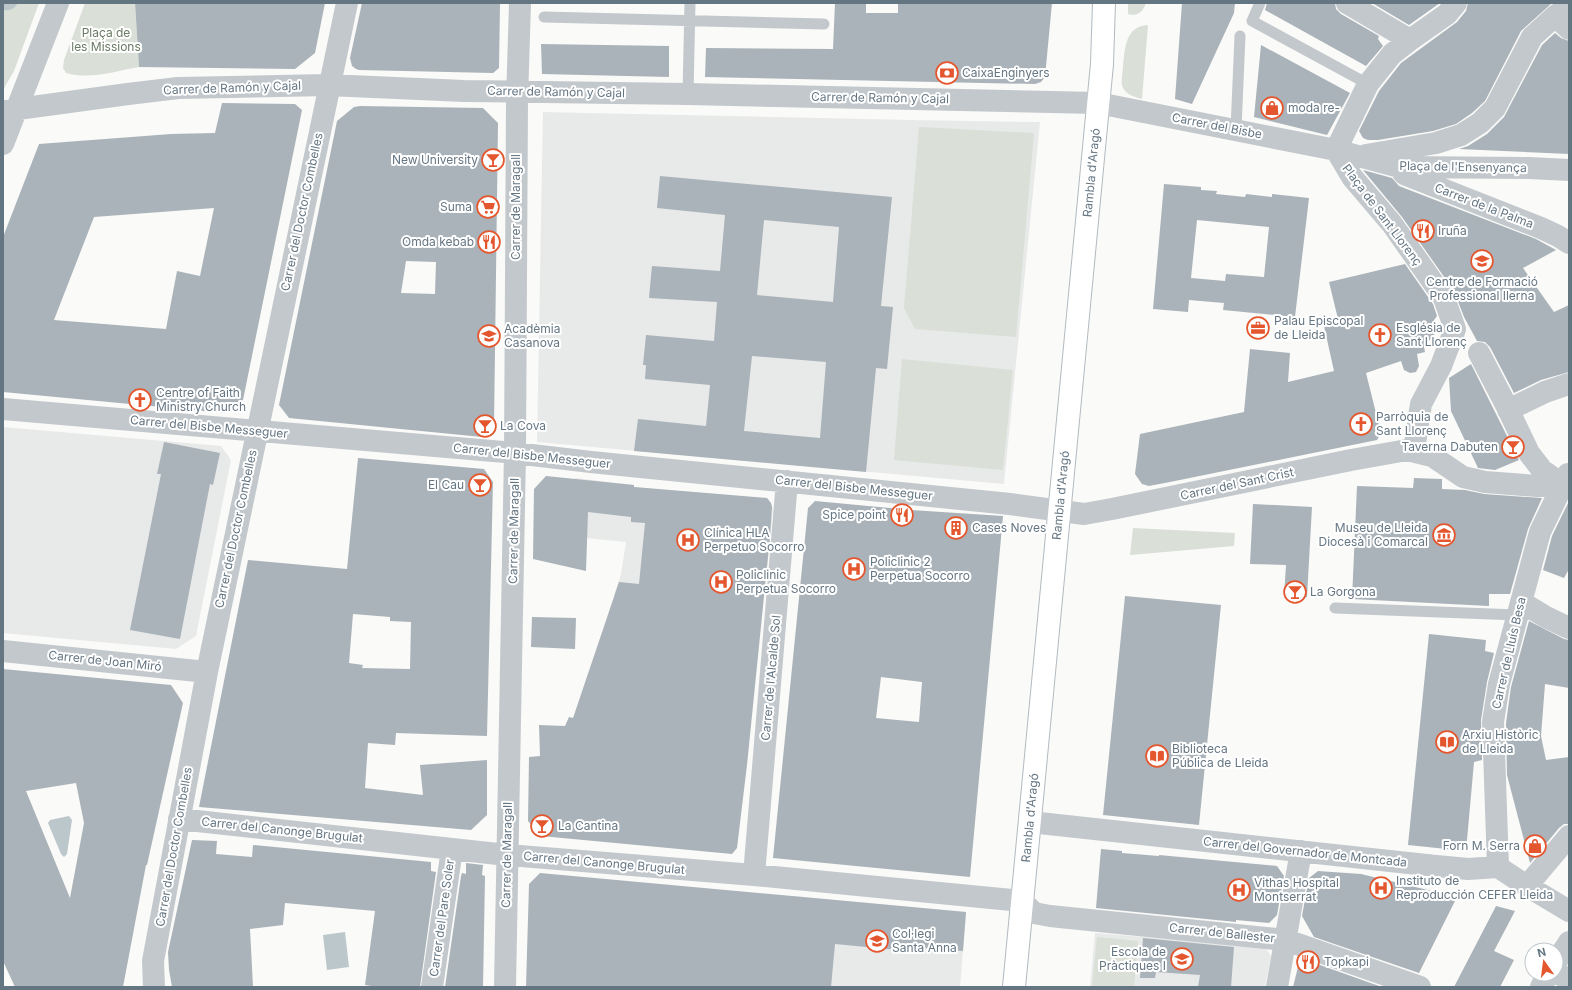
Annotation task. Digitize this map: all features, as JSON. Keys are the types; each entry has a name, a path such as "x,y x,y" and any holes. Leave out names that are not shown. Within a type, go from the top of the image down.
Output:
{"main road":[{"name":"Rambla d'Aragó","path":"1014,987 1102,64 1104,3"}],"street":[{"path":"3,144 9,111 58,3"},
{"name":"Carrer del Doctor Combelles","path":"154,987 153,961 207,672 328,85 347,3"},
{"name":"Carrer de Maragall","path":"505,987 515,453 517,92 520,3"},
{"path":"1347,3 1410,40"},
{"path":"1336,150 1368,84 1392,54 1447,14 1456,3"},
{"path":"1360,156 1436,143 1461,135 1480,124 1495,108 1532,37 1564,17"},
{"name":"Carrer de Ramón y Cajal","path":"9,111 178,88 328,85 517,92 688,94 1098,103"},
{"name":"Carrer del Bisbe","path":"1098,103 1236,129 1336,150"},
{"name":"Plaça de l'Ensenyança","path":"1336,150 1399,167 1529,168 1569,170"},
{"name":"Plaça de Sant Llorenç","path":"1336,150 1352,178 1392,224 1444,298 1455,329 1458,356 1421,404 1414,450"},
{"name":"Carrer de la Palma","path":"1399,167 1404,174 1541,228 1569,243"},
{"path":"1458,356 1508,410 1529,453 1542,470 1566,478"},
{"path":"1508,410 1545,392 1569,384"},
{"name":"Carrer del Bisbe Messeguer","path":"3,409 515,453 1060,511"},
{"name":"Carrer del Sant Crist","path":"1060,511 1084,514 1099,512 1399,450 1414,450"},
{"path":"1414,450 1432,456 1463,477 1492,482 1537,486 1566,478"},
{"name":"Carrer de Lluís Besa","path":"1498,867 1493,722 1499,684 1540,532 1566,478"},
{"name":"Carrer de l'Alcalde Sol","path":"754,876 787,481"},
{"path":"1519,609 1546,617 1569,628"},
{"name":"Carrer de Joan Miró","path":"3,651 207,672"},
{"name":"Carrer del Canonge Brugulat","path":"179,819 507,855 1022,901"},
{"name":"Carrer del Governador de Montcada","path":"1030,822 1468,869 1498,867"},
{"path":"1527,886 1569,836"},
{"name":"Carrer del Pare Soler","path":"432,987 452,849"},
{"path":"1277,987 1301,852"},
{"path":"1498,867 1569,911"},
{"name":"Carrer de Ballester","path":"1022,901 1034,913 1050,916 1286,940 1420,987"}],"lane":[{"path":"688,94 690,3"},
{"path":"1260,3 1252,21 1368,84"},
{"path":"544,17 824,24"},
{"path":"1236,129 1240,36"},
{"path":"1335,608 1519,609"}],"shaded area":[{"path":"3,3 18,3 10,10 3,10"},
{"path":"543,112 1040,122 1004,484 537,442"},
{"path":"3,427 221,446 231,460 196,636 176,649 3,633"},
{"name":"Clínica HLA Perpetuo Socorro","path":"575,478 634,485 634,487 757,498 771,503 773,510 767,569 638,600 614,595 621,574 626,542 586,538 571,511"},
{"path":"69,816 72,820 67,854 64,857 61,854 48,823 50,820"},
{"name":"Col·legi Santa Anna","path":"793,896 966,912 960,987 788,987"},
{"path":"345,932 349,967 327,970 323,935"},
{"name":"Escola de Pràctiques I","path":"1095,933 1265,947 1271,956 1265,987 1090,987"}],"green space":[{"path":"3,3 39,3 14,71 3,90"},
{"name":"Plaça de les Missions","path":"85,3 135,3 139,67 112,73 84,76 66,73 63,68 64,60"},
{"path":"1128,3 1146,3 1139,13 1131,15 1128,14"},
{"path":"1148,25 1142,99 1131,95 1123,88 1122,77 1126,46 1131,34 1140,26"},
{"path":"919,127 1034,133 1016,337 915,329 904,308"},
{"path":"902,359 1013,370 1003,470 894,460"},
{"path":"1133,528 1235,533 1234,546 1130,555"},
{"path":"1097,937 1138,941 1134,987 1092,987"}],"building":[{"path":"135,3 325,3 315,53 295,69 139,67"},
{"path":"362,3 500,3 499,68 493,73 356,69 352,66 350,58"},
{"path":"835,3 866,3 866,13 898,13 898,3 1052,3 1045,77 1041,82 1035,84 705,77 706,48 833,49"},
{"path":"1182,3 1235,3 1234,13 1192,104 1175,99"},
{"path":"1267,3 1335,3 1336,9 1341,14 1379,36 1378,39 1383,46 1366,66 1265,10"},
{"path":"1372,3 1440,3 1409,25"},
{"path":"1468,3 1552,3 1521,31 1485,101 1472,113 1456,124 1433,131 1378,140 1368,140 1363,138 1359,131 1379,91 1401,63 1457,22 1466,11"},
{"path":"1555,33 1561,38 1569,41 1569,154 1459,149 1468,146 1487,134 1504,117 1542,45"},
{"path":"541,44 669,46 669,77 542,74"},
{"path":"1261,45 1350,93 1327,135 1254,117"},
{"path":"222,103 295,104 302,110 243,400 225,413 3,392 3,237 39,144 171,134 215,133","holes":["214,208 200,276 177,271 166,329 54,320 94,217"]},
{"path":"354,107 483,108 498,123 494,426 482,437 289,418 279,405 337,121","holes":["406,261 436,262 435,294 401,293"]},
{"path":"1363,170 1392,178 1399,186 1536,239 1556,250 1523,268 1554,312 1569,305 1569,372 1541,380 1514,393 1490,347 1485,342 1477,341 1464,317 1454,291 1402,217"},
{"path":"660,176 892,197 881,306 893,307 887,369 876,368 866,472 634,451 638,419 706,426 710,385 645,379 646,365 643,365 646,335 714,341 717,302 649,298 652,266 720,271 725,215 657,208","holes":["764,220 839,227 833,302 757,295","752,356 826,362 820,438 744,431"]},
{"path":"1164,184 1201,187 1201,190 1217,191 1216,194 1245,197 1246,194 1272,197 1272,194 1309,198 1295,317 1223,310 1224,303 1189,300 1188,312 1153,309","holes":["1197,220 1269,227 1264,277 1226,274 1225,281 1191,278"]},
{"path":"1405,264 1433,304 1437,316 1434,320 1437,331 1424,347 1425,352 1417,354 1419,366 1416,372 1410,373 1404,370 1401,361 1366,373 1381,433 1377,440 1149,486 1142,484 1135,474 1140,434 1244,412 1250,349 1290,353 1288,382 1334,371 1324,326 1339,323 1329,282"},
{"path":"1471,364 1519,460 1495,470 1478,468 1451,411 1449,378"},
{"path":"164,442 220,453 213,485 210,484 180,639 130,630 161,474 157,474"},
{"path":"358,458 484,469 493,482 487,736 396,733 395,745 368,743 365,788 423,795 420,765 487,760 487,815 471,830 199,807 248,560 347,569","holes":["353,614 390,617 390,621 411,622 410,669 362,668 363,665 349,663"]},
{"path":"546,476 634,485 634,487 767,498 771,503 770,537 747,765 737,848 732,854 541,836 528,821 529,757 540,756 539,725 565,726 569,717 573,718 619,582 639,584 645,523 631,522 631,517 588,512 586,571 533,559 534,489"},
{"name":"Museu de Lleida Diocesà i Comarcal","path":"1414,478 1442,479 1442,489 1465,490 1484,494 1542,498 1528,529 1510,594 1489,594 1489,606 1352,599 1357,486 1413,488"},
{"path":"815,501 911,510 1003,516 970,877 773,858 808,508","holes":["881,677 922,682 919,722 876,718"]},
{"path":"1569,501 1569,569 1564,578 1543,570 1552,536"},
{"name":"Museu de Lleida Diocesà i Comarcal","path":"1253,504 1312,507 1307,597 1284,596 1286,565 1250,564"},
{"name":"Biblioteca Pública de Lleida","path":"1125,596 1221,605 1199,825 1103,815"},
{"path":"532,617 576,618 575,649 531,647"},
{"path":"1529,621 1564,639 1569,640 1569,688 1545,684 1541,736 1546,760 1569,757 1569,824 1564,824 1559,828 1530,863 1507,775 1506,723 1511,687"},
{"name":"Arxiu Històric de Lleida","path":"1429,634 1486,640 1485,651 1494,653 1487,682 1481,720 1482,760 1474,762 1466,851 1408,845"},
{"path":"3,669 171,685 183,703 146,865 123,987 15,987 3,961","holes":["76,783 84,823 70,898 26,791"]},
{"path":"192,840 217,841 216,854 252,857 253,845 431,862 431,871 436,872 420,987 378,987 365,985 375,911 285,903 283,925 250,929 253,987 172,987 168,952"},
{"path":"1101,849 1122,851 1122,853 1277,866 1284,876 1277,915 1269,923 1236,920 1236,922 1096,908"},
{"path":"466,863 483,865 482,875 485,876 483,987 445,987 461,876 462,873 466,874"},
{"path":"1318,871 1361,874 1457,897 1419,973 1314,937 1302,916 1309,878"},
{"path":"540,873 966,912 963,951 909,947 908,951 835,944 831,987 526,987 529,884"},
{"path":"1496,906 1515,911 1494,951 1514,960 1500,987 1454,987"},
{"path":"1143,938 1234,947 1231,987 1198,987 1200,975 1156,972 1155,978 1140,978"},
{"path":"1303,959 1382,987 1293,987 1299,963"}],"place":[{"name":"CaixaEnginyers","path":"947,73"},
{"name":"moda re-","path":"1272,108"},
{"name":"New University","path":"493,160"},
{"name":"Suma","path":"488,207"},
{"name":"Iruña","path":"1423,231"},
{"name":"Omda kebab","path":"489,242"},
{"name":"Centre de Formació Professional Ilerna","path":"1482,261"},
{"name":"Palau Episcopal de Lleida","path":"1258,328"},
{"name":"Església de Sant Llorenç","path":"1380,335"},
{"name":"Acadèmia Casanova","path":"489,336"},
{"name":"Centre of Faith Ministry Church","path":"140,400"},
{"name":"Parròquia de Sant Llorenç","path":"1361,424"},
{"name":"La Cova","path":"485,426"},
{"name":"Taverna Dabuten","path":"1513,447"},
{"name":"El Cau","path":"480,485"},
{"name":"Spice point","path":"902,515"},
{"name":"Cases Noves","path":"956,528"},
{"name":"Museu de Lleida Diocesà i Comarcal","path":"1444,535"},
{"name":"Clínica HLA Perpetuo Socorro","path":"688,540"},
{"name":"Policlinic 2 Perpetua Socorro","path":"854,569"},
{"name":"Policlinic Perpetua Socorro","path":"721,582"},
{"name":"La Gorgona","path":"1295,592"},
{"name":"Arxiu Històric de Lleida","path":"1447,742"},
{"name":"Biblioteca Pública de Lleida","path":"1157,756"},
{"name":"La Cantina","path":"542,826"},
{"name":"Forn M. Serra","path":"1535,846"},
{"name":"Instituto de Reproducción CEFER Lleida","path":"1381,888"},
{"name":"Vithas Hospital Montserrat","path":"1239,890"},
{"name":"Col·legi Santa Anna","path":"877,941"},
{"name":"Escola de Pràctiques I","path":"1182,959"},
{"name":"Topkapi","path":"1308,962"}]}
